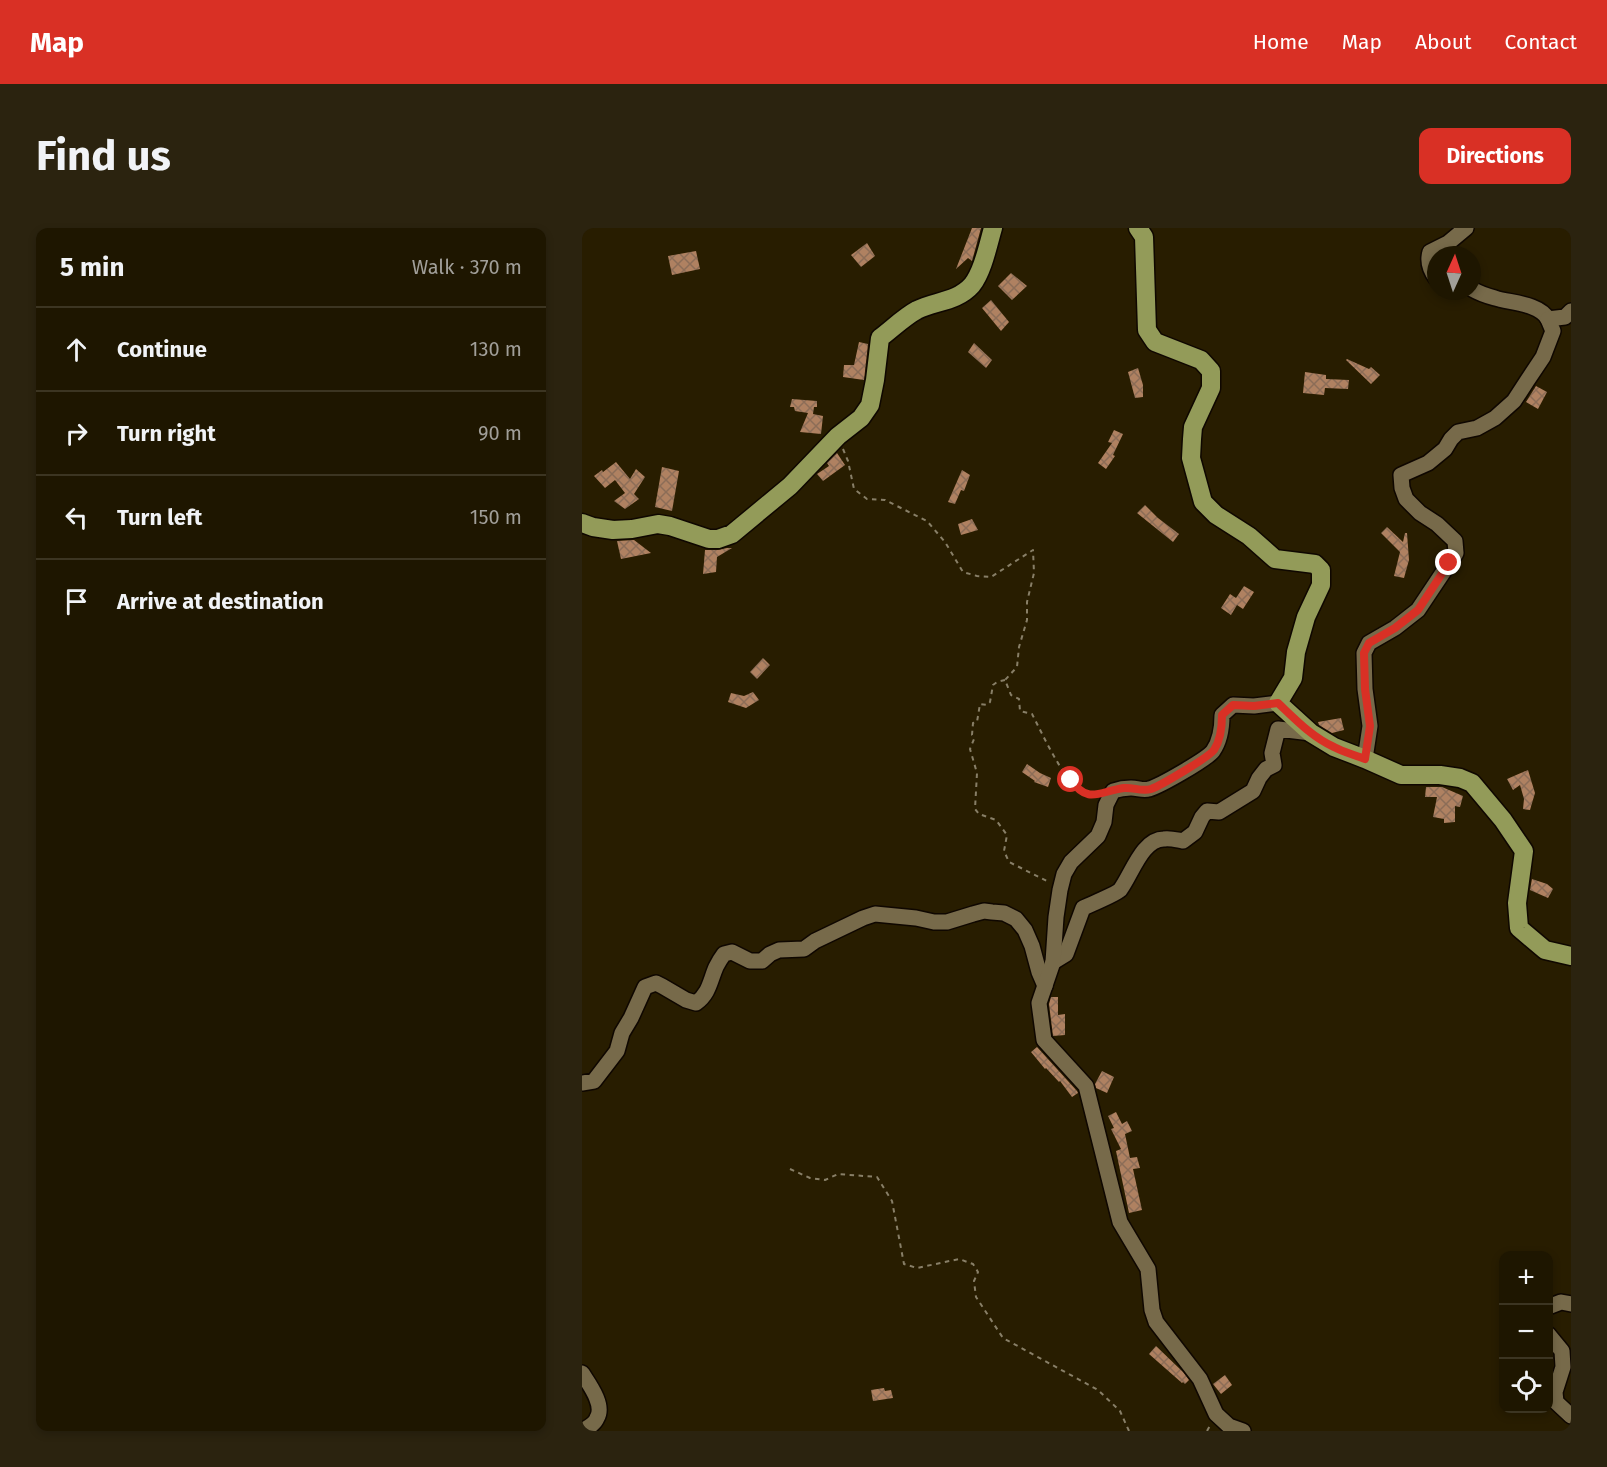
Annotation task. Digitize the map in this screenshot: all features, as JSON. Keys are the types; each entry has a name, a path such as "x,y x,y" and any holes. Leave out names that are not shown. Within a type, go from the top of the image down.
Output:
{"main road":[{"path":"582,524 613,530 658,524 709,539 718,539 732,534 790,486 838,436 861,418 870,405 880,338 918,309 949,300 971,286 979,274 993,228"},
{"path":"1138,228 1144,237 1147,330 1155,342 1201,360 1211,371 1211,388 1193,427 1192,439 1191,458 1203,502 1216,514 1249,536 1275,559 1315,564 1321,570 1321,585 1306,617 1296,652 1293,678 1278,703 1311,733 1334,747 1401,775 1440,775 1460,778 1472,783 1503,820 1524,851 1517,903 1519,928 1545,950 1571,956"}],"street":[{"path":"1442,246 1466,228"},
{"path":"1365,759 1370,726 1365,689 1364,653 1369,643 1395,628 1418,610 1456,553 1455,542 1406,499 1401,475 1428,463 1445,449 1458,432 1478,428 1495,418 1514,401 1543,357 1553,331 1546,315 1527,305 1481,293"},
{"path":"1548,319 1565,317 1571,311"},
{"path":"1243,1431 1228,1426 1216,1414 1200,1379 1156,1322 1152,1310 1148,1269 1120,1222 1086,1086 1044,1040 1039,1003 1053,962 1056,918 1064,874 1071,862 1098,836 1104,822 1106,805 1113,791 1123,788 1151,789 1198,762 1214,750 1222,725 1222,715 1233,705 1254,706 1278,703"},
{"path":"1053,962 1066,954 1083,908 1119,892 1148,846 1156,840 1165,838 1183,841 1195,832 1207,811 1219,812 1253,791 1266,769 1274,765 1272,753 1278,729 1311,733"},
{"path":"582,1083 594,1081 617,1051 622,1033 632,1018 645,987 656,983 696,1003 708,990 715,969 724,954 732,952 750,962 762,961 778,950 804,949 815,941 875,914 947,922 984,911 1004,913 1016,920 1025,930 1045,986"},
{"path":"1553,1305 1561,1302 1571,1304"},
{"path":"1553,1340 1562,1351 1563,1367 1555,1392 1556,1402 1571,1416"},
{"path":"582,1373 599,1408 595,1422 582,1431"}],"path":[{"path":"838,436 848,461 854,489 867,500 885,500 927,520 945,542 963,572 991,577 1033,550 1034,573 1017,667 1005,680 993,685 990,702 987,705 980,704 977,722 973,723 974,739 970,749 977,773 975,809 979,814 996,820 1007,835 1004,851 1009,862 1055,884"},
{"path":"1005,680 1011,695 1019,699 1020,711 1032,714 1059,765 1076,787 1083,793 1094,796 1113,791"},
{"path":"790,1169 810,1178 825,1180 838,1174 877,1177 892,1201 904,1263 917,1268 959,1259 973,1264 978,1272 974,1281 976,1297 1004,1338 1098,1390 1120,1411 1129,1431"}],"building":[{"path":"972,228 981,228 972,261 968,258 956,269"},
{"path":"867,243 875,256 861,267 851,255"},
{"path":"696,251 700,269 672,275 668,256"},
{"path":"1011,273 1027,286 1012,300 998,286"},
{"path":"991,300 1009,322 1001,331 982,308"},
{"path":"859,342 868,344 864,380 843,377 844,365 854,365"},
{"path":"974,343 992,360 986,368 968,352"},
{"path":"1347,359 1369,369 1371,367 1380,375 1371,384"},
{"path":"1138,368 1143,385 1143,397 1135,398 1128,372"},
{"path":"1305,372 1326,375 1326,379 1349,380 1348,389 1325,388 1324,395 1303,393"},
{"path":"1536,386 1547,392 1538,409 1526,402"},
{"path":"792,399 817,401 813,414 823,416 821,434 800,432 808,413 795,411 794,407 790,407"},
{"path":"1114,430 1123,434 1113,455 1115,456 1106,469 1098,463 1112,443 1108,442"},
{"path":"837,453 845,465 823,481 817,474 829,466 827,463"},
{"path":"616,462 630,479 636,469 645,477 634,494 639,499 625,509 614,501 625,493 615,480 605,488 594,476"},
{"path":"662,467 679,471 672,511 655,507"},
{"path":"962,470 970,475 964,491 961,490 955,504 948,502"},
{"path":"1145,505 1179,534 1173,542 1137,513"},
{"path":"972,519 978,530 961,535 958,524"},
{"path":"1387,527 1403,542 1405,533 1407,533 1409,560 1404,578 1394,576 1400,552 1381,533"},
{"path":"634,540 651,553 621,559 617,541"},
{"path":"732,548 717,557 716,572 703,574 705,550"},
{"path":"1244,586 1254,592 1243,609 1237,605 1231,615 1221,608 1230,594 1236,598"},
{"path":"763,658 770,665 757,679 750,672"},
{"path":"753,692 759,700 746,708 728,702 731,693 744,696"},
{"path":"1341,718 1344,730 1332,733 1318,722"},
{"path":"1027,764 1051,778 1048,787 1034,782 1022,772"},
{"path":"1528,770 1535,793 1530,810 1523,809 1524,799 1520,785 1513,790 1507,779"},
{"path":"1426,787 1442,787 1463,796 1460,807 1455,806 1455,822 1444,823 1444,819 1433,817 1437,797 1425,797"},
{"path":"1532,879 1547,884 1553,889 1548,898 1530,890"},
{"path":"1051,997 1058,997 1058,1015 1065,1014 1065,1035 1053,1036 1049,1004"},
{"path":"1037,1047 1078,1093 1072,1097 1060,1081 1045,1069 1031,1052"},
{"path":"1102,1071 1114,1077 1107,1093 1096,1088 1095,1084"},
{"path":"1116,1112 1122,1124 1127,1121 1132,1131 1125,1134 1130,1158 1137,1157 1140,1168 1133,1169 1142,1210 1129,1213 1116,1151 1121,1149 1111,1129 1114,1128 1108,1116"},
{"path":"1156,1346 1183,1372 1189,1380 1185,1384 1149,1354"},
{"path":"1225,1375 1232,1385 1221,1394 1213,1384"},
{"path":"884,1388 885,1391 891,1390 893,1398 873,1401 871,1390"}],"route":[{"path":"1071,780 1083,793 1094,796 1123,788 1151,789 1214,750 1222,725 1222,715 1233,705 1254,706 1278,703 1311,733 1334,747 1365,759 1370,726 1365,689 1364,653 1369,643 1395,628 1418,610 1449,563"}]}
